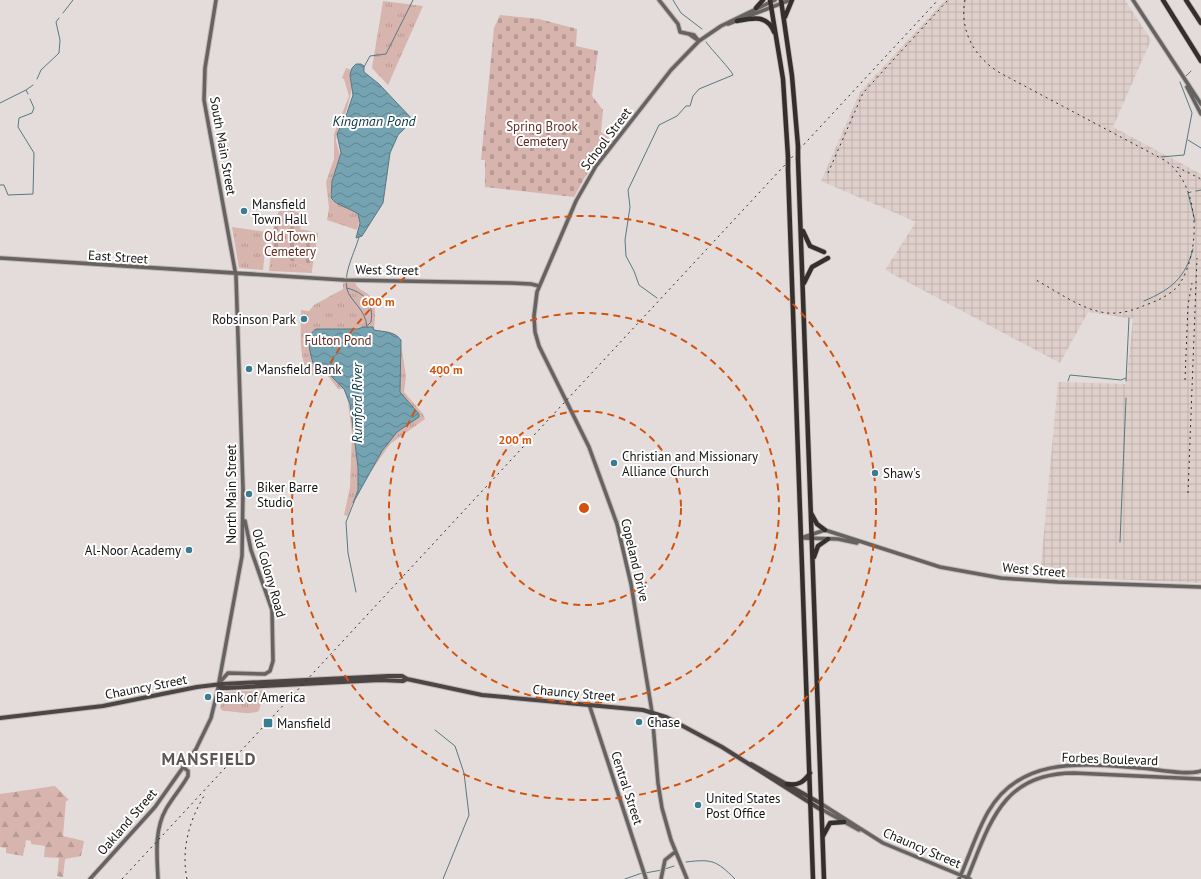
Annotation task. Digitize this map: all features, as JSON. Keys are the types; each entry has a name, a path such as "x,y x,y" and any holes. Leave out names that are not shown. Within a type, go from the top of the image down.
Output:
{"highway":[{"path":"756,8 763,0"},
{"path":"784,20 791,0"},
{"path":"1163,0 1201,61"},
{"path":"1186,0 1201,23"},
{"path":"772,2 785,99 788,157 813,879"},
{"path":"781,2 792,76 798,146 820,809 824,879"},
{"path":"737,21 753,18 765,20 773,29 778,46"},
{"path":"801,227 805,239 810,246 824,252"},
{"path":"803,287 807,274 812,267 828,258"},
{"path":"810,513 817,524 825,530"},
{"path":"812,562 818,546 828,539"},
{"path":"787,784 795,785 802,782 810,773"},
{"path":"822,840 828,825 834,822 844,822"}],"main road":[{"name":"South Main Street","path":"216,0 205,68 204,100 235,272"},
{"path":"659,0 678,24 680,32 689,34 699,41"},
{"name":"School Street","path":"539,286 576,201 596,166 671,70 699,41 721,26 756,8 772,2 791,0"},
{"path":"1133,0 1182,78 1201,104"},
{"name":"School Street","path":"721,26 737,21 772,2"},
{"path":"1182,78 1201,114"},
{"name":"East Street","path":"0,258 145,268 235,272"},
{"name":"West Street","path":"235,272 347,280 511,282 539,286"},
{"name":"North Main Street","path":"213,714 242,556 244,514 235,272"},
{"name":"Copeland Drive","path":"539,286 534,303 535,332 545,361 589,447 617,524 632,590 652,712 658,783 662,808 675,852 687,879"},
{"name":"Old Colony Road","path":"228,672 265,674 272,670 273,661 272,610 251,550 244,514"},
{"name":"West Street","path":"801,538 811,536 825,530 940,567 1001,578 1201,588"},
{"name":"West Street","path":"811,536 870,545"},
{"path":"242,556 246,551 251,550"},
{"path":"218,685 228,672 224,668 223,660"},
{"name":"Chauncy Street","path":"0,718 78,710 198,687 218,685 221,688 233,688 380,680 403,681 407,679 482,695 589,704 652,712 680,724 787,784 849,820 868,834"},
{"name":"Central Street","path":"589,704 646,879"},
{"name":"Oakland Street","path":"90,879 149,815 196,749 213,714"},
{"name":"Chauncy Street","path":"730,752 811,804 844,822 895,849 968,879"},
{"name":"Forbes Boulevard","path":"960,877 983,823 993,804 1011,785 1036,771 1067,765 1201,771"},
{"path":"158,879 157,849 160,824 165,810 188,776 188,771 183,767"},
{"name":"Forbes Boulevard","path":"968,879 990,824 999,808 1014,792 1034,779 1049,775 1074,773 1201,779"},
{"path":"661,879 662,870 667,857 675,852"}],"shaded area":[{"path":"945,0 1125,0 1151,40 1113,127 1201,174 1201,583 1040,576 1058,382 1126,384 1133,319 1088,312 1060,363 885,270 916,222 821,181 860,92"}],"green space":[{"name":"Kingman Pond","path":"383,1 423,6 388,85 372,68"},
{"name":"Spring Brook Cemetery","path":"500,15 539,19 577,29 576,46 598,51 592,96 603,110 601,132 612,140 585,177 574,197 485,187 485,160 481,160 494,28"},
{"name":"Kingman Pond","path":"346,68 351,70 352,88 347,109 337,133 336,141 340,155 333,177 330,198 358,214 359,222 357,230 327,220 329,208 326,182 334,159 334,134 349,96 344,79 342,78"},
{"name":"Old Town Cemetery","path":"280,207 303,214 300,229 318,233 312,270 271,252 273,230"},
{"path":"232,227 267,232 263,270 239,268"},
{"path":"271,252 312,270 312,273 269,271"},
{"name":"Fulton Pond","path":"355,282 359,288 372,298 375,311 374,330 391,333 400,338 406,376 404,392 423,414 425,419 390,444 356,493 348,516 344,515 350,487 352,434 348,402 344,389 338,389 328,376 309,375 305,368 302,352 301,310 309,311 314,305 343,289 343,283"},
{"path":"264,690 259,711 241,713 223,711 220,708 225,692"},
{"path":"55,786 69,800 66,801 63,836 84,841 81,856 65,859 63,877 57,876 59,858 44,857 45,846 31,844 31,841 26,840 23,856 6,853 6,848 0,847 0,794"}],"water":[{"name":"Kingman Pond","path":"356,64 361,64 364,66 364,72 379,84 413,120 398,135 390,153 383,203 362,236 356,238 360,223 358,214 337,203 331,198 332,181 341,153 337,134 347,113 353,95 350,75 352,68"},
{"name":"Fulton Pond","path":"363,327 373,327 374,330 392,333 401,340 400,392 419,414 419,417 397,432 382,451 353,503 358,490 358,467 350,404 344,389 328,373 315,370 309,342 312,333 316,329 358,329"}],"waterway":[{"path":"63,13 73,0"},
{"name":"Rumford River","path":"364,67 370,56 386,54 413,0"},
{"path":"673,0 681,13 702,29"},
{"path":"37,79 41,70 59,53 60,40 56,22 59,18"},
{"path":"657,298 639,285 626,256 625,240 630,207 628,190 659,125 677,116 686,106 690,106 693,96 699,89 733,75 706,42"},
{"path":"1186,76 1191,71"},
{"path":"1161,157 1184,155 1192,113 1180,82"},
{"path":"28,94 26,90 33,85"},
{"path":"0,103 26,90"},
{"path":"0,185 4,185 8,195 33,194 34,153 18,127 19,118 32,113 34,108 30,99"},
{"path":"1188,140 1201,148"},
{"path":"1196,191 1201,190"},
{"path":"1191,192 1188,193 1195,221"},
{"name":"Rumford River","path":"359,237 348,269 346,283 348,293 364,315 367,327"},
{"path":"1144,301 1154,297 1170,287 1176,281 1186,268 1193,249"},
{"path":"347,288 359,293 367,300 372,315 371,322 368,325"},
{"path":"1126,381 1129,318"},
{"path":"1068,381 1070,375 1121,380 1126,378"},
{"path":"1120,542 1126,398"},
{"name":"Rumford River","path":"354,502 346,522 348,553 356,592"},
{"name":"Rumford River","path":"435,730 455,746 464,773 469,815 443,879"},
{"path":"686,862 713,862 718,864 735,879"},
{"path":"665,869 674,866"},
{"path":"645,873 662,870"},
{"path":"625,879 642,873"}],"railway":[{"path":"122,879 938,0"},
{"path":"828,173 863,93 948,0"},
{"path":"965,0 964,23 967,33 977,52 992,68 1166,161 1178,172 1186,187 1191,203 1194,220 1194,238 1186,271 1179,285 1158,300 1130,311 1107,313 1079,304 1036,280"},
{"path":"1177,167 1201,179"},
{"path":"1188,493 1197,258"},
{"path":"1185,380 1188,305 1192,283"},
{"path":"187,879 185,857 190,826 204,796"}],"place":[{"name":"Mansfield Town Hall","path":"244,211"},
{"name":"Robsinson Park","path":"304,319"},
{"name":"Mansfield Bank","path":"249,369"},
{"name":"Christian and Missionary Alliance Church","path":"614,463"},
{"name":"Shaw's","path":"875,473"},
{"name":"Biker Barre Studio","path":"249,494"},
{"name":"Al-Noor Academy","path":"189,550"},
{"name":"Bank of America","path":"208,697"},
{"name":"Chase","path":"639,722"},
{"name":"Mansfield","path":"268,723"},
{"name":"United States Post Office","path":"698,805"}],"district":[{"name":"MANSFIELD","path":"209,759"}]}
